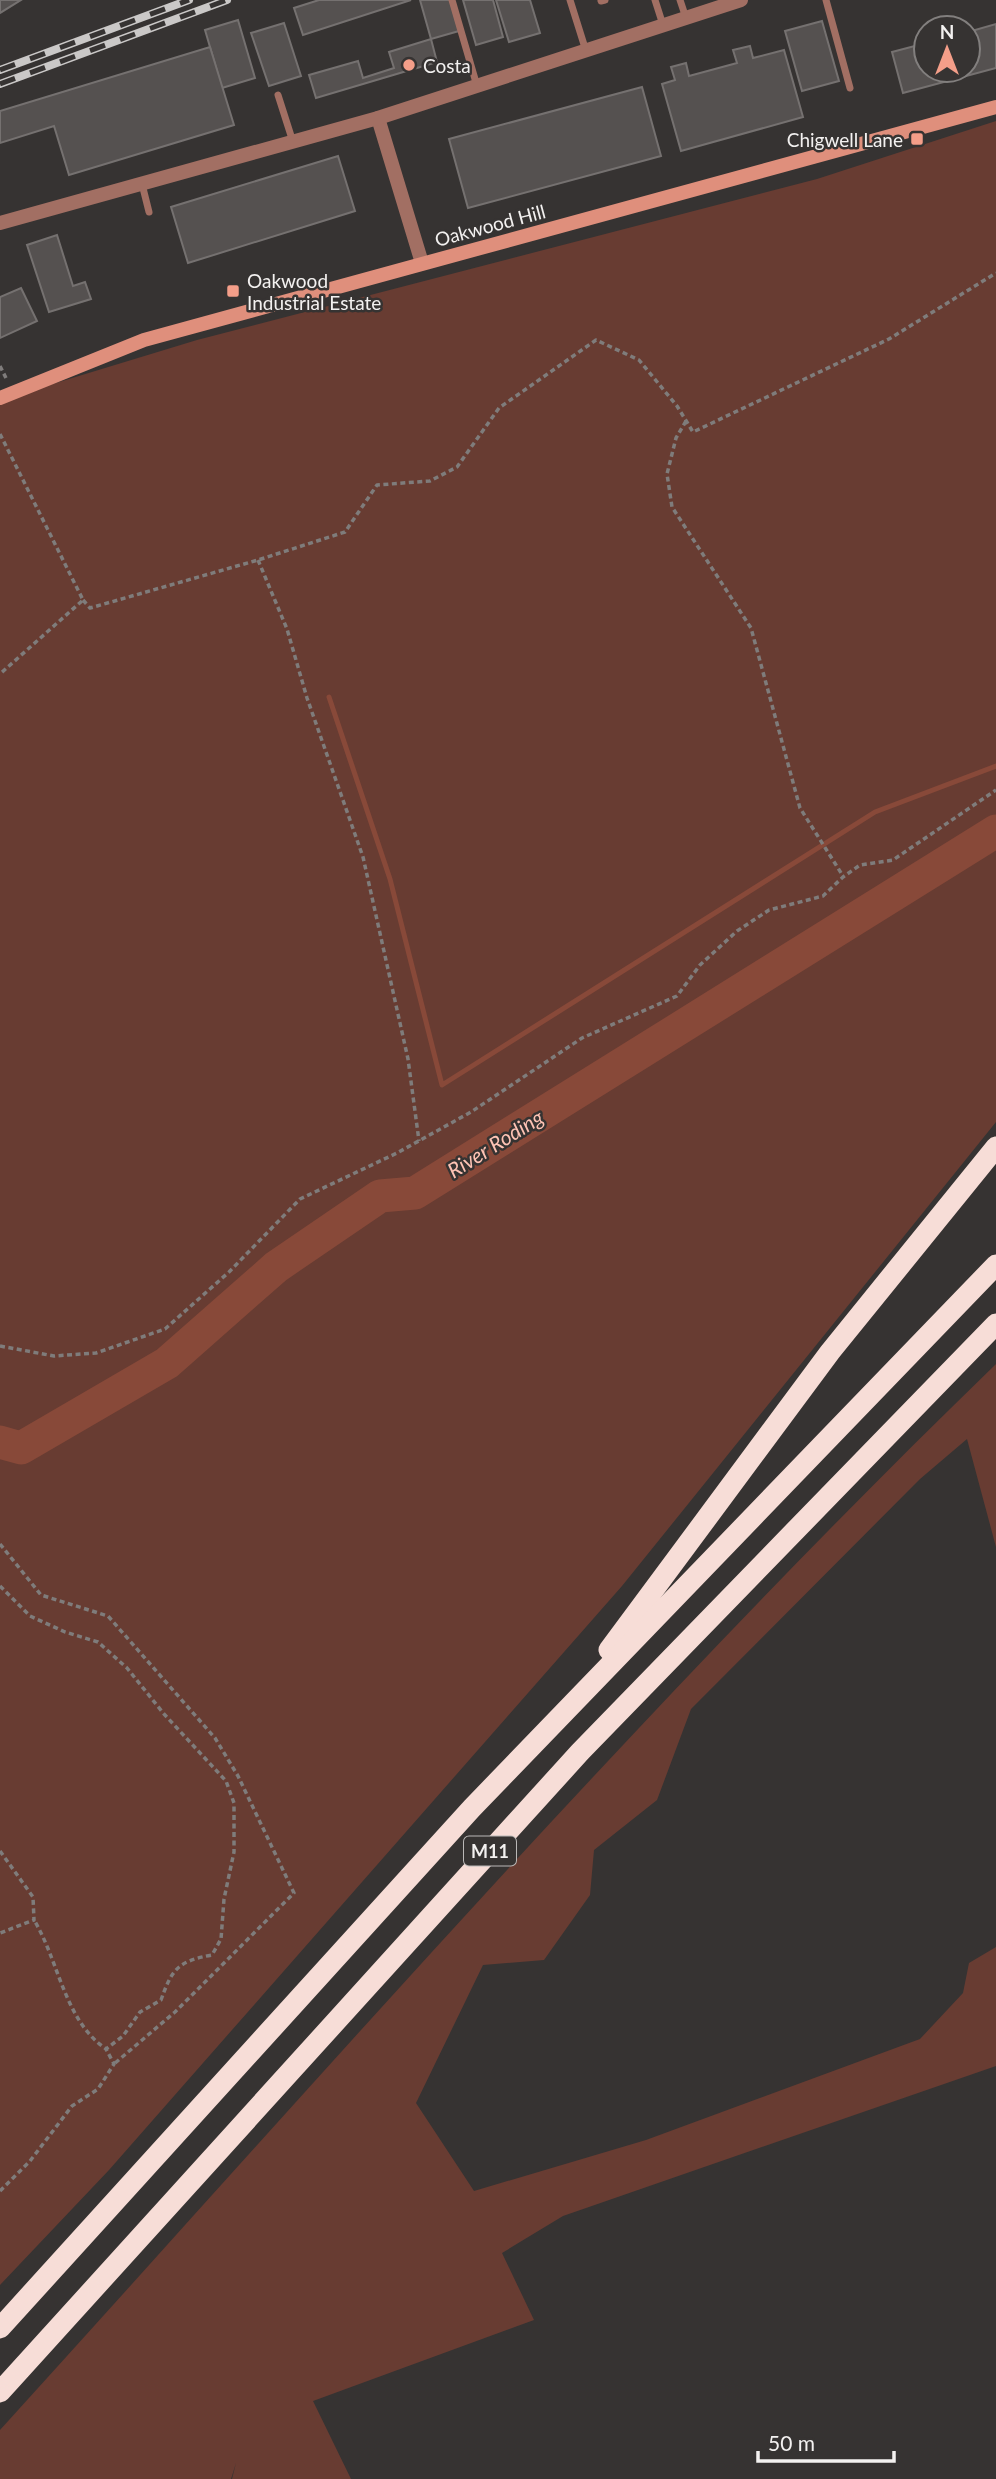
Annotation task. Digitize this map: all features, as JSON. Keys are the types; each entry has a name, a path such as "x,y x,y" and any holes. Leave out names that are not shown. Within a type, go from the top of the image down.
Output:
{"highway":[{"name":"M11","path":"558,1720 830,1352 996,1147"},
{"name":"M11","path":"0,2328 472,1808 996,1265"},
{"name":"M11","path":"0,2392 580,1752 996,1324"}],"street":[{"path":"0,223 378,118 741,0"},
{"name":"Oakwood Hill","path":"0,398 144,340 996,107"},
{"path":"378,118 422,263"}],"lane":[{"path":"452,0 477,86"},
{"path":"570,0 586,51"},
{"path":"655,0 664,25"},
{"path":"680,0 686,18"},
{"path":"826,0 850,88"},
{"path":"278,95 293,142"},
{"path":"141,184 149,212"}],"path":[{"path":"0,434 83,600 90,608 258,560 345,531 377,485 430,481 457,467 499,408 596,340 639,360 677,406 693,432 889,339 996,273"},
{"path":"686,421 676,438 667,474 672,507 751,628 800,808 843,877"},
{"path":"258,560 287,629 307,698 363,857 408,1059 419,1141"},
{"path":"0,674 83,600"},
{"path":"0,1346 54,1356 96,1353 165,1329 229,1272 300,1199 419,1141 471,1112 582,1038 677,996 700,965 737,931 769,910 823,896 860,865 893,860 996,790"},
{"path":"0,1544 41,1595 108,1616 215,1738 238,1776 294,1893 176,2012 114,2064 97,2089 72,2106 30,2161 0,2191"},
{"path":"0,1586 30,1616 65,1632 97,1642 127,1668 164,1714 226,1781 234,1803 234,1852 224,1899 221,1939 212,1955 191,1959 170,1975 161,2000 140,2012 123,2036 106,2049"},
{"path":"0,1851 33,1897 34,1920 46,1939 57,1973 83,2027 89,2038 106,2049 114,2064"},
{"path":"0,1933 34,1920"}],"shaded area":[{"path":"996,121 996,1122 622,1586 109,2170 0,2285 0,400 197,340 817,179"},
{"path":"996,1364 996,1547 967,1439 920,1479 691,1709 657,1800 594,1850 590,1895 544,1960 483,1965 416,2103 474,2191 646,2140 920,2039 963,1993 969,1963 996,1947 996,2066 563,2216 502,2253 534,2320 313,2401 351,2479 232,2479 236,2463 231,2479 0,2479 0,2430 613,1755 866,1492"}],"building":[{"path":"0,0 21,0 0,13"},
{"path":"319,0 411,0 303,35 294,8"},
{"path":"420,0 450,0 459,31 431,39"},
{"path":"463,0 493,0 503,37 476,45"},
{"path":"496,0 530,0 540,33 509,42"},
{"path":"238,20 255,78 222,88 205,30"},
{"path":"822,21 839,81 802,91 785,31"},
{"path":"284,23 301,76 269,86 251,33"},
{"path":"996,24 996,68 982,72 982,28"},
{"path":"431,39 437,62 316,98 309,75 358,61 363,78 394,68 389,52"},
{"path":"750,46 753,58 784,50 803,117 681,151 662,84 675,80 671,67 686,63 689,76 737,63 733,50"},
{"path":"210,47 234,125 69,175 54,126 0,143 0,111"},
{"path":"912,47 912,84 936,84 903,93 892,52"},
{"path":"642,87 661,156 468,208 449,139"},
{"path":"338,156 355,211 188,263 171,207"},
{"path":"57,235 73,286 85,282 91,299 49,312 27,245"},
{"path":"21,288 37,321 0,338 0,297"}],"waterway":[{"path":"329,697 390,879 442,1085 875,812 996,766"},
{"name":"River Roding","path":"0,1442 21,1448 167,1363 276,1267 380,1196 415,1193 996,831"}],"railway":[{"path":"0,70 189,0"},
{"path":"0,84 227,0"}],"place":[{"name":"Costa","path":"409,65"},
{"name":"Chigwell Lane","path":"917,139"},
{"name":"Oakwood Industrial Estate","path":"233,291"}]}
